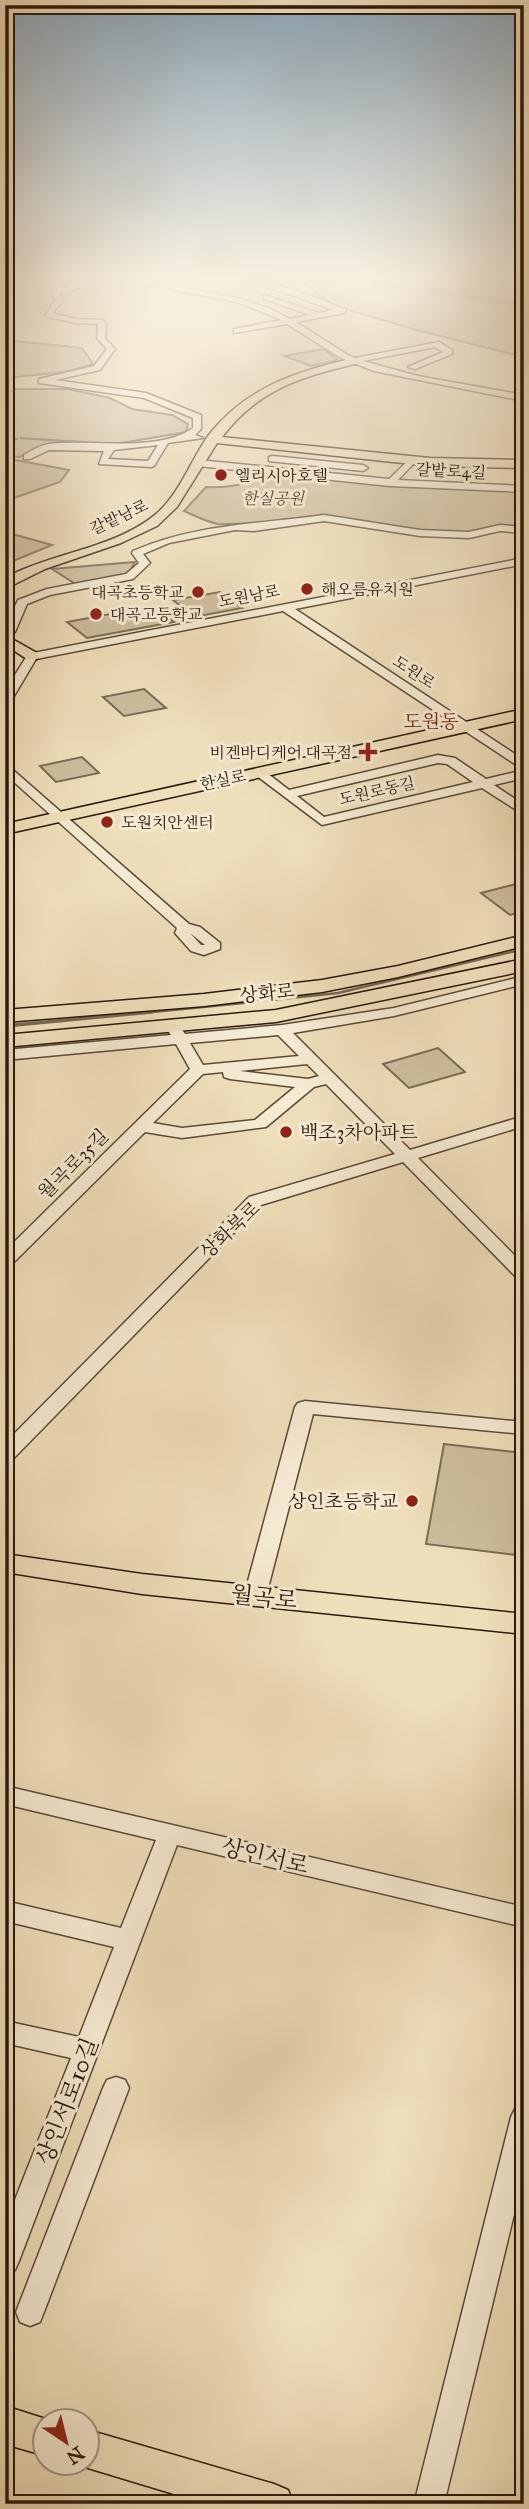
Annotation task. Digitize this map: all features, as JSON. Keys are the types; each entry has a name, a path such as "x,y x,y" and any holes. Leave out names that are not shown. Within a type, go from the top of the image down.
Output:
{"main road":[{"name":"갈밭남로","path":"5,585 36,567 133,533 167,513 212,439 255,395"},
{"path":"212,439 412,460 524,464"},
{"path":"5,639 32,656"},
{"name":"한실로","path":"5,822 259,773 524,708"},
{"name":"한실로","path":"5,829 57,814 462,724 524,714"},
{"name":"상화로","path":"5,1016 252,995 325,986 407,970 524,940"},
{"name":"상화로","path":"5,1041 176,1032 276,1016 524,965"},
{"name":"월곡로","path":"5,1563 142,1584 524,1624"},
{"path":"5,2425 32,2433"},
{"path":"102,2453 274,2504"}],"street":[{"path":"140,395 198,416 197,429 186,437"},
{"path":"27,457 48,447 110,449 186,437 212,439"},
{"path":"110,449 102,462 151,464 164,442"},
{"path":"234,467 246,457"},
{"path":"266,458 400,472"},
{"name":"갈밭로4길","path":"390,483 412,460"},
{"path":"198,463 390,483"},
{"name":"갈밭로4길","path":"400,472 510,477"},
{"name":"갈밭로4길","path":"390,483 473,489 524,489"},
{"path":"5,631 11,630 22,602 47,592 129,577 145,563 137,553 166,540 235,527 263,527 324,518 420,533 469,535 500,528 524,530"},
{"path":"133,533 166,540"},
{"name":"도원남로","path":"32,656 524,561"},
{"name":"도원로","path":"285,607 524,766"},
{"path":"5,701 32,656"},
{"name":"도원로동길","path":"287,794 438,759 451,761 483,784"},
{"path":"5,767 184,927"},
{"name":"도원로동길","path":"259,773 322,821 524,774"},
{"path":"483,784 524,811"},
{"path":"5,1055 176,1032 282,1030 394,1012 524,980"},
{"path":"282,1030 524,1275"},
{"path":"176,1032 198,1070"},
{"path":"198,1070 313,1059"},
{"path":"198,1070 308,1084 330,1078"},
{"name":"월곡로35길","path":"5,1261 198,1070"},
{"path":"141,1126 182,1133 260,1124 308,1084"},
{"name":"상화북로","path":"5,1455 255,1201 524,1121"},
{"path":"255,1596 305,1407 524,1427"},
{"name":"상인서로","path":"5,1795 524,1917"},
{"name":"상인서로10길","path":"5,2261 170,1833"},
{"path":"5,1911 129,1940"},
{"path":"5,2032 87,2050"},
{"path":"30,2312 116,2088"},
{"path":"429,2504 524,2117"}],"green space":[{"path":"5,395 96,395 110,398 132,409 172,415 188,424 186,432 116,444 20,438 113,445 50,445 19,457 5,455 5,441 18,439 5,440"},
{"path":"5,458 69,470 60,482 5,501"},
{"name":"한실공원","path":"266,472 412,487 524,490 524,526 498,525 469,532 417,531 329,517 265,525 218,524 184,511 206,487 238,485"},
{"path":"5,532 52,545 6,564"},
{"path":"135,562 128,574 77,585 52,569"},
{"path":"220,592 242,608 194,617 173,600"},
{"path":"153,606 174,622 87,638 67,622"},
{"path":"144,689 166,708 124,716 103,697"},
{"path":"82,757 99,773 56,782 40,766"},
{"path":"524,882 524,911 510,915 481,893"},
{"path":"438,1048 465,1072 409,1088 383,1064"},
{"path":"444,1444 524,1453 524,1556 426,1544"}],"waterway":[{"path":"272,1000 338,993 524,949"},
{"path":"133,1014 253,1002"},
{"path":"5,1026 151,1012"}],"place":[{"name":"엘리시아호텔","path":"221,475"},
{"name":"해오름유치원","path":"307,589"},
{"name":"대곡초등학교","path":"198,592"},
{"name":"대곡고등학교","path":"96,614"},
{"name":"비겐바디케어 대곡점","path":"368,752"},
{"name":"도원치안센터","path":"107,822"},
{"name":"백조3차아파트","path":"286,1132"},
{"name":"상인초등학교","path":"412,1501"}],"district":[{"name":"도원동","path":"431,721"}]}
